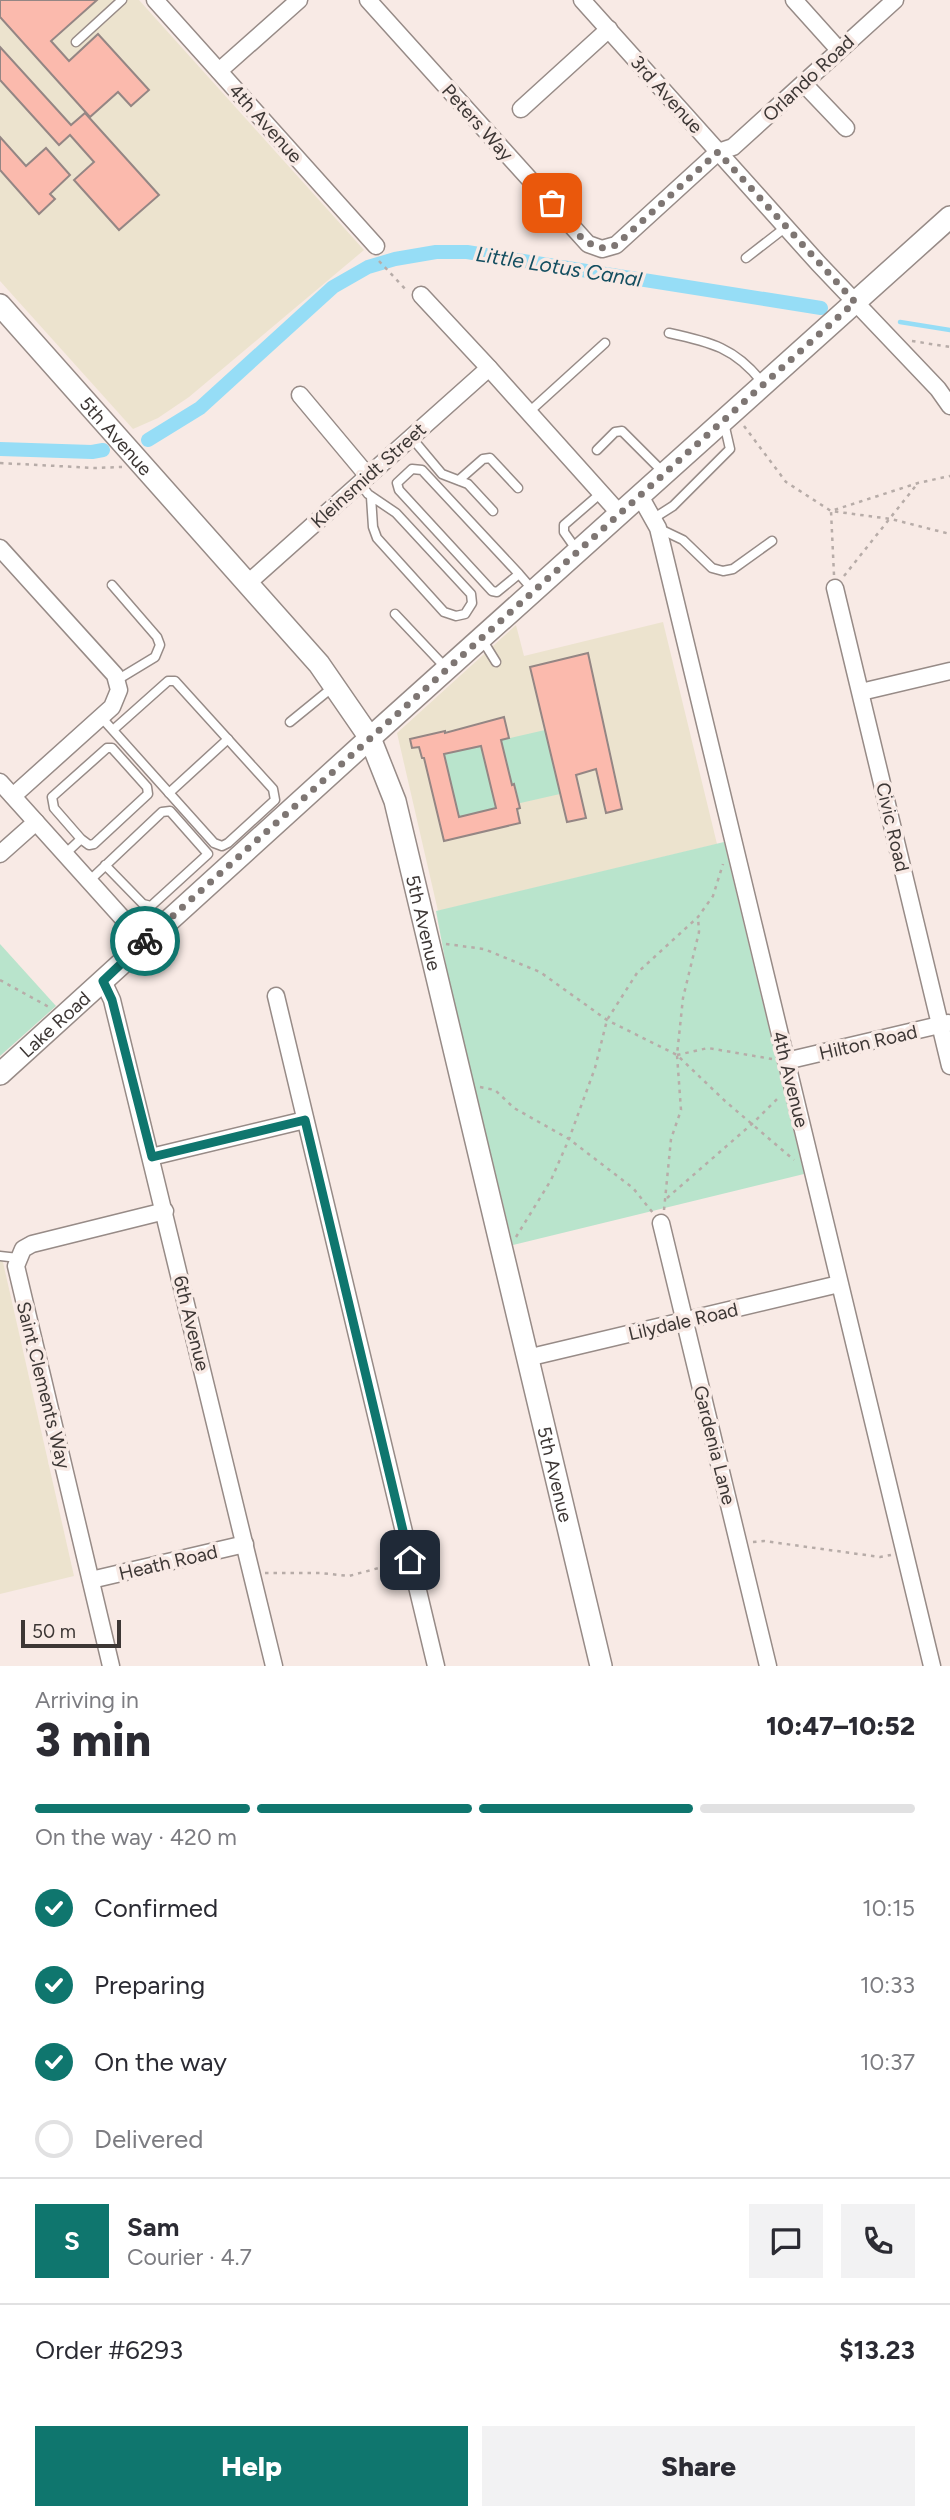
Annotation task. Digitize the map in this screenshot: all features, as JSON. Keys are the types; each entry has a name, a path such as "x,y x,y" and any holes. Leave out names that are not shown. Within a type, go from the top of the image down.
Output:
{"main road":[{"name":"Lake Road","path":"0,1074 950,217"},
{"name":"5th Avenue","path":"0,305 114,431 135,465 248,583 335,685 370,738 395,801 601,1666"}],"street":[{"name":"4th Avenue","path":"155,0 376,252"},
{"path":"219,71 299,0"},
{"name":"Peters Way","path":"368,0 588,244 594,247 602,249 616,245 718,152"},
{"name":"3rd Avenue","path":"582,0 786,227 938,389 950,406"},
{"path":"794,0 839,50"},
{"name":"Orlando Road","path":"718,152 733,147 895,0"},
{"path":"521,109 609,29"},
{"path":"804,84 845,128"},
{"path":"421,295 620,514"},
{"name":"Kleinsmidt Street","path":"248,583 489,368"},
{"path":"300,395 363,479"},
{"name":"4th Avenue","path":"640,496 656,523 932,1666"},
{"path":"0,548 117,680 119,690 116,702 13,796"},
{"name":"Civic Road","path":"835,588 945,1024 950,1066"},
{"path":"861,692 950,671"},
{"path":"0,782 144,942"},
{"path":"0,854 36,822"},
{"name":"6th Avenue","path":"103,981 112,1000 152,1157 274,1666"},
{"path":"276,996 436,1666"},
{"name":"Hilton Road","path":"786,1061 945,1024"},
{"path":"152,1157 305,1120"},
{"path":"18,1258 23,1249 32,1244 165,1211"},
{"name":"Gardenia Lane","path":"661,1223 768,1666"},
{"name":"Saint Clements Way","path":"18,1258 17,1275 111,1666"},
{"name":"Lilydale Road","path":"527,1358 839,1284"},
{"name":"Heath Road","path":"91,1580 245,1544"}],"lane":[{"path":"76,42 122,0"},
{"path":"746,258 786,227"},
{"path":"669,333 708,341 730,351 753,370 764,384"},
{"path":"529,412 605,343"},
{"path":"728,416 730,449 656,523 683,540 712,568 723,571 733,569 772,541"},
{"path":"597,450 615,432 622,431 665,474"},
{"path":"411,437 442,474 468,484 493,511"},
{"path":"459,480 483,459 490,458 518,488"},
{"path":"519,574 497,592 492,591 399,490 398,480 412,469 422,470 519,574 534,591"},
{"path":"363,479 372,497 373,527 377,538 444,612 456,617 466,614 472,603 471,594 396,513 372,497"},
{"path":"578,551 564,532 565,525 601,493"},
{"path":"112,585 157,637 160,645 155,656 117,680"},
{"path":"396,614 447,669"},
{"path":"481,638 496,662"},
{"path":"101,717 214,843 222,846 228,843 274,802 275,791 178,683 171,680 113,730"},
{"path":"290,722 335,685"},
{"path":"169,793 228,739"},
{"path":"107,748 112,748 147,787 148,794 94,844 89,845 81,839 54,808 52,797 107,748"},
{"path":"89,881 105,865 164,810 170,811 208,854 151,906 142,904 105,865"},
{"path":"65,854 81,839"},
{"path":"0,1256 18,1258"}],"path":[{"path":"376,252 391,274 413,297 421,295"},
{"path":"913,341 950,347"},
{"path":"728,416 786,482 831,511 891,519 950,534"},
{"path":"0,463 95,468 135,465"},
{"path":"831,511 918,483 950,476"},
{"path":"835,588 918,483"},
{"path":"831,511 835,588"},
{"path":"503,1257 551,1180 569,1139 595,1069 607,1020 637,973 698,917 713,896 732,836"},
{"path":"661,1223 666,1199 671,1139 681,1110 677,1055 683,998 699,932 698,917"},
{"path":"429,942 484,949 540,972 607,1020 677,1055 725,1101 800,1165 811,1162"},
{"path":"0,980 53,1012"},
{"path":"677,1055 708,1048 786,1061"},
{"path":"666,1199 753,1123 792,1084"},
{"path":"463,1092 481,1087 495,1090 514,1108 569,1139 633,1188 661,1223"},
{"path":"739,1545 764,1541 880,1558 904,1552"},
{"path":"252,1573 320,1573 349,1576 410,1560"}],"shaded area":[{"path":"0,0 139,0 364,250 189,397 158,418 133,429 0,281"},
{"path":"663,622 717,844 438,911 397,733 516,625 524,656"},
{"path":"0,1249 74,1576 0,1594"}],"green space":[{"path":"545,730 560,794 516,804 518,798 515,785 512,785 501,740"},
{"path":"481,746 496,808 459,817 444,754"},
{"path":"724,842 804,1174 513,1245 450,986 436,911"},
{"path":"0,944 56,1006 0,1056"}],"building":[{"path":"0,0 97,0 51,41 69,61 98,34 149,90 131,106 118,92 90,117 0,17"},
{"path":"0,47 71,125 85,113 159,195 119,230 74,180 94,162 70,135 59,145 0,80"},
{"path":"0,137 26,166 46,148 70,175 50,194 55,199 39,214 0,170"},
{"path":"588,653 622,809 606,813 596,769 576,775 586,818 567,822 530,667"},
{"path":"504,717 509,738 501,740 520,808 517,809 520,823 444,841 424,758 419,747 412,748 410,739 445,733","holes":["481,746 496,808 459,817 444,754"]}],"waterway":[{"name":"Little Lotus Canal","path":"148,440 200,408 333,287 368,267 395,259 436,252 467,252 821,308"},
{"name":"Little Lotus Canal","path":"900,322 950,330"},
{"name":"Little Lotus Canal","path":"0,449 92,452 103,450"}],"way so far":[{"path":"145,941 855,302 718,152 610,248 602,249 588,244 552,203"}],"route":[{"path":"145,941 103,981 112,1000 152,1157 305,1120 410,1560"}]}
